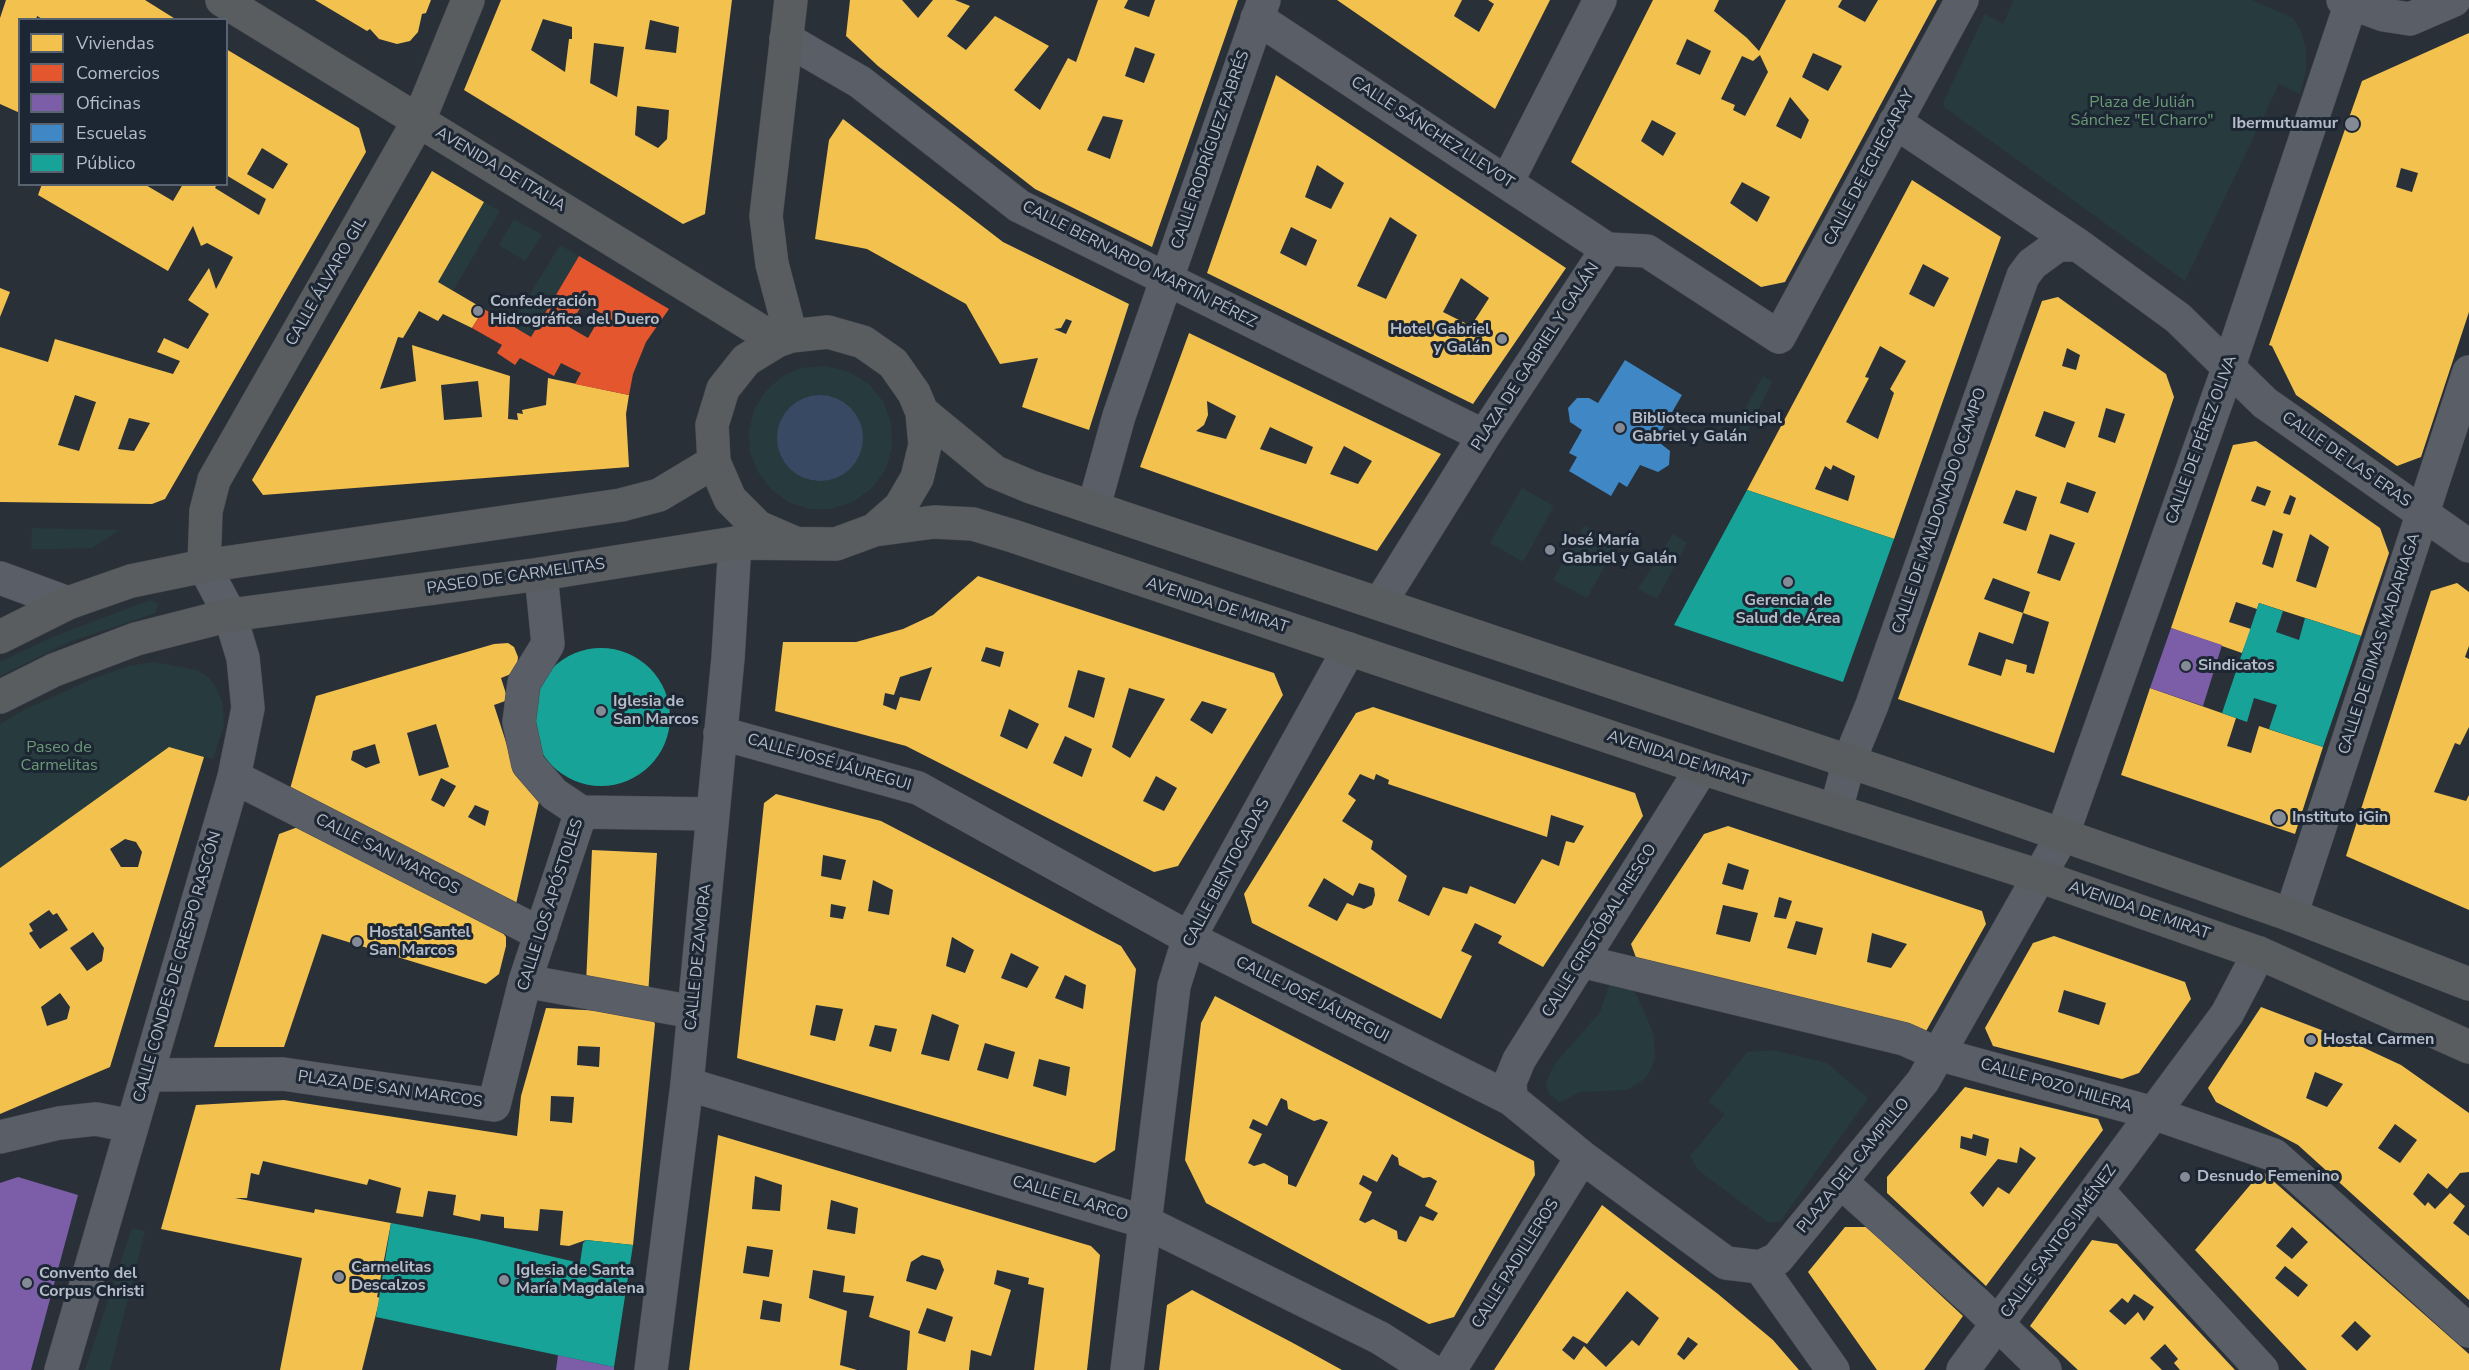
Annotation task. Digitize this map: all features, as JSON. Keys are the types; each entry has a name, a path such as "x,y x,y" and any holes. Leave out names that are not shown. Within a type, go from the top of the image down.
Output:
{"highway":[{"name":"AVENIDA DE ITALIA","path":"222,0 784,338"},
{"name":"CALLE ÁLVARO GIL","path":"204,566 206,512 214,480 419,120 468,0"},
{"path":"784,338 766,216 791,0"},
{"path":"828,332 863,342 893,363 914,393 922,412 925,445 917,478 900,507 874,530 836,544 795,543 758,527 730,499 714,462 712,425 723,389 746,360 784,338 828,332"},
{"path":"922,412 995,472 1031,487 1094,506 1849,761 2291,915 2469,984"},
{"path":"0,638 68,603 131,581 204,566 621,505 659,495 714,462"},
{"name":"AVENIDA DE MIRAT","path":"874,530 934,522 973,524 1702,768 2039,876 2259,953 2469,1047"},
{"name":"PASEO DE CARMELITAS","path":"0,697 54,669 136,639 230,615 541,574 735,543 795,543"}],"street":[{"path":"1507,183 1600,0"},
{"name":"CALLE DE ECHEGARAY","path":"1779,337 1962,0"},
{"path":"2349,1 2384,15 2410,19 2454,0"},
{"name":"CALLE DE PÉREZ OLIVA","path":"2039,876 2062,836 2228,369 2349,1"},
{"name":"CALLE SÁNCHEZ LLEVOT","path":"1260,9 1507,183 1607,249"},
{"name":"CALLE RODRÍGUEZ FABRÉS","path":"1094,506 1119,416 1165,278 1260,9"},
{"name":"CALLE BERNARDO MARTÍN PÉREZ","path":"786,39 860,82 1019,206 1484,436"},
{"path":"1895,122 2078,245 2178,318 2228,369"},
{"name":"CALLE DE MALDONADO OCAMPO","path":"1836,810 1849,761 1872,705 2023,276 2032,264 2058,245 2078,245"},
{"name":"PLAZA DE GABRIEL Y GALÁN","path":"1380,603 1484,436 1607,249 1647,251 1779,337"},
{"name":"CALLE DE LAS ERAS","path":"2228,369 2265,403 2469,546"},
{"name":"CALLE DE DIMAS MADARIAGA","path":"2291,915 2469,372"},
{"name":"CALLE DE ZAMORA","path":"651,1370 687,1084 713,814 735,543"},
{"name":"CALLE CONDES DE CRESPO RASCÓN","path":"61,1370 130,1126 148,1075 234,777 248,708 243,658 230,615 204,566"},
{"name":"CALLE LOS APÓSTOLES","path":"541,574 548,644 524,683 519,722 528,764 554,794 581,812 713,814"},
{"path":"0,578 68,603"},
{"name":"CALLE BIENTOCADAS","path":"1127,1370 1174,986 1189,938 1349,649"},
{"name":"CALLE JOSÉ JÁUREGUI","path":"720,733 918,788 1189,938 1511,1099 1582,1157 1726,1263 1760,1267"},
{"name":"CALLE CRISTÓBAL RIESCO","path":"1511,1099 1510,1082 1519,1060 1702,768"},
{"name":"CALLE SAN MARCOS","path":"234,777 541,934"},
{"name":"CALLE LOS APÓSTOLES","path":"523,990 581,812"},
{"name":"PLAZA DEL CAMPILLO","path":"1760,1267 1777,1259 1923,1081 2039,876"},
{"name":"CALLE SANTOS JIMÉNEZ","path":"1964,1370 2227,1014 2259,953"},
{"name":"CALLE POZO HILERA","path":"1581,961 1904,1039 1938,1054 2153,1113 2274,1155 2469,1331"},
{"path":"523,990 693,1012"},
{"name":"PLAZA DE SAN MARCOS","path":"148,1075 283,1074 494,1105 523,990"},
{"name":"CALLE EL ARCO","path":"687,1084 1145,1222 1380,1338 1430,1370"},
{"path":"0,1137 59,1123 96,1119 130,1126"},
{"name":"CALLE PADILLEROS","path":"1450,1370 1582,1157"},
{"path":"1840,1182 2045,1370"},
{"path":"2097,1190 2262,1370"},
{"path":"1760,1267 1833,1370"}],"green space":[{"name":"Plaza de Julián Sánchez \"El Charro\"","path":"2014,0 2252,0 2293,18 2301,31 2306,49 2306,71 2300,94 2279,84 2185,281 1944,107 1944,101 1985,14 2003,24"},
{"path":"484,202 500,211 453,291 438,282"},
{"path":"514,219 542,235 525,261 499,245"},
{"path":"560,245 579,256 531,337 511,325"},
{"path":"824,366 847,371 868,383 883,401 891,423 892,447 886,469 872,488 853,502 830,509 809,509 788,502 771,489 758,472 750,453 749,431 754,410 765,392 781,377 801,368","holes":["819,395 833,397 846,403 856,413 815,481 801,477 789,468 805,398"]},
{"path":"1763,376 1772,382 1744,438 1732,432"},
{"path":"1522,488 1554,506 1523,562 1490,543"},
{"path":"1584,525 1617,544 1587,598 1553,580"},
{"path":"32,528 120,530 92,548 31,549"},
{"path":"1673,534 1687,543 1657,599 1638,589"},
{"path":"150,600 158,603 156,613 69,642 0,676 0,662 55,636"},
{"name":"Paseo de Carmelitas","path":"154,662 197,670 209,678 215,686 222,701 224,725 213,759 169,747 0,868 0,724 24,710 90,680 128,666"},
{"path":"1610,983 1629,986 1637,996 1654,1035 1655,1058 1651,1069 1645,1079 1627,1090 1580,1092 1560,1102 1549,1094 1546,1083 1554,1065 1600,1012"},
{"path":"1773,1050 1827,1063 1868,1098 1781,1221 1769,1223 1698,1170 1690,1156 1725,1114 1708,1102 1747,1052"},
{"path":"132,1228 145,1231 110,1370 85,1370"}],"water":[{"path":"820,395 844,402 856,414 863,438 856,462 844,474 820,481 796,474 784,462 777,438 784,414 796,402"}],"building: Viviendas":[{"path":"6,0 145,0 174,18 40,18 37,16 36,18 18,18 18,112 0,104 0,18"},
{"path":"315,0 431,0 426,13 422,14 418,32 410,41 397,44 379,39 370,29 367,31"},
{"path":"501,0 732,0 705,214 683,224 464,90","holes":["543,19 572,27 572,39 569,39 565,72 531,50","650,20 679,27 676,53 645,49","594,43 624,47 617,97 590,83","637,106 669,110 667,139 658,148 635,135"]},
{"path":"850,0 902,0 918,18 933,0 955,0 970,6 947,36 966,50 995,16 1049,46 1014,90 1040,110 1068,58 1076,62 1098,0 1128,0 1124,8 1149,17 1155,0 1238,0 1152,247 1035,189 878,66 846,36","holes":["1135,47 1155,54 1144,83 1125,76","1103,116 1123,120 1110,159 1087,150"]},
{"path":"1337,0 1462,0 1454,16 1479,32 1494,4 1488,0 1550,0 1495,109"},
{"path":"1653,0 1719,0 1714,11 1759,51 1786,0 1842,0 1838,7 1865,22 1878,0 1937,0 1785,282 1761,287 1571,162","holes":["1687,39 1711,51 1700,75 1676,64","1813,53 1842,66 1828,91 1802,77","1760,55 1768,72 1745,116 1733,110 1735,105 1721,99 1742,56 1753,61","1790,97 1809,120 1801,139 1776,126","1652,120 1676,133 1663,156 1641,141","1742,182 1770,197 1757,222 1730,203"]},
{"path":"2469,33 2469,312 2421,457 2397,466 2296,395 2272,346 2269,345 2362,81","holes":["2401,168 2418,173 2412,192 2396,187"]},
{"path":"228,50 359,128 366,152 165,499 152,504 0,502 0,347 48,362 55,339 173,374 180,361 157,352 164,338 188,349 209,314 188,300 209,268 216,289 233,257 207,243 201,246 193,226 168,271 38,195 41,186 147,186 173,201 182,186 216,186 215,188 259,215 266,199 228,176","holes":["262,148 288,164 273,189 247,174","75,395 96,402 79,451 58,445","129,418 150,423 134,451 118,449"]},
{"path":"1276,75 1566,268 1473,404 1207,273","holes":["1317,165 1344,183 1331,209 1305,197","1390,217 1417,235 1386,299 1357,286","1291,227 1317,240 1306,266 1280,253","1461,278 1489,298 1471,326 1443,312"]},
{"path":"843,119 1003,242 1129,304 1089,430 1022,407 1038,358 1000,364 966,304 867,249 815,239 829,140","holes":["1066,319 1072,321 1066,334 1054,329 1061,328"]},
{"path":"432,171 484,202 438,282 484,309 472,328 443,314 438,321 419,311 403,338 398,337 380,389 416,381 412,345 510,376 508,419 518,420 517,413 523,414 522,410 546,405 548,378 629,395 626,414 629,467 263,495 252,480","holes":["478,381 482,417 444,420 441,385"]},
{"path":"1912,180 2001,237 1894,539 1747,490","holes":["1923,264 1949,278 1934,307 1909,294","1880,346 1906,361 1890,389 1894,393 1878,439 1846,422 1869,378 1865,377","1833,465 1855,476 1848,501 1815,489 1825,466 1831,470"]},
{"path":"0,288 10,292 0,317"},
{"path":"2058,297 2166,374 2174,397 2054,753 1898,699 2042,301","holes":["2067,348 2080,355 2076,370 2062,366","2106,408 2125,414 2115,443 2098,437","2044,411 2075,422 2065,448 2035,436","2067,482 2096,492 2088,513 2060,503","2016,490 2037,497 2026,531 2003,523","2050,534 2075,543 2060,581 2037,573","1993,578 2030,592 2023,613 1984,599","2023,613 2049,622 2034,674 2026,672 2027,665 2006,659 2001,676 1968,665 1979,632 2013,644"]},
{"path":"1189,333 1441,454 1377,551 1140,467","holes":["1207,401 1236,416 1226,439 1196,431 1204,425 1208,415","1270,427 1313,447 1306,464 1260,449","1344,446 1372,461 1358,484 1330,474"]},
{"path":"2256,441 2380,528 2389,553 2361,636 2259,603 2257,609 2236,602 2229,622 2251,629 2242,653 2171,628 2233,445","holes":["2257,486 2271,491 2265,506 2251,501","2290,495 2296,498 2290,515 2283,513","2273,530 2283,534 2273,568 2262,564","2310,534 2329,547 2316,588 2296,581"]},
{"path":"978,576 1274,673 1283,695 1178,866 1154,872 906,746 775,711 783,642 856,642 903,629 933,615","holes":["986,647 1004,652 1000,667 981,661","932,667 920,701 900,697 896,710 883,705 885,693 894,695 900,677","1078,670 1105,678 1094,718 1068,707","1129,688 1165,699 1130,758 1112,747","1202,701 1227,709 1212,734 1190,720","1009,709 1039,724 1027,749 1000,736","1065,736 1092,749 1082,777 1053,763","1156,776 1177,788 1164,811 1143,801"]},
{"path":"2457,583 2469,592 2469,646 2465,657 2469,659 2469,727 2460,745 2455,743 2434,792 2466,801 2469,795 2469,910 2346,856 2431,591"},
{"path":"508,643 514,647 518,657 517,666 511,674 501,678 508,700 494,705 514,767 540,797 516,904 290,789 316,696 494,644","holes":["436,724 449,767 419,776 407,733","375,744 380,763 366,768 351,760 353,751","441,778 456,786 444,807 431,800","475,805 489,811 485,826 468,817"]},
{"path":"2150,688 2236,718 2227,746 2251,753 2259,726 2323,747 2295,834 2121,775"},
{"path":"1373,707 1635,793 1643,816 1543,967 1498,943 1502,936 1475,923 1461,951 1472,956 1441,1019 1252,923 1244,894 1356,713","holes":["1360,774 1374,780 1376,774 1389,780 1388,784 1547,837 1551,815 1584,826 1574,843 1566,841 1559,866 1542,859 1515,904 1470,886 1467,894 1443,887 1429,916 1398,901 1407,876 1371,849 1373,841 1342,821 1356,800 1348,794","1324,878 1353,896 1359,883 1374,888 1375,895 1372,905 1364,909 1347,903 1337,921 1308,906"]},
{"path":"169,747 204,757 110,1067 0,1114 0,868","holes":["125,839 136,842 142,852 138,867 121,867 110,849","49,910 53,915 57,913 68,930 40,949 29,933 33,931 29,924","93,932 104,948 102,961 87,971 70,948","60,993 70,1007 67,1019 47,1026 41,1007"]},
{"path":"776,794 881,821 1121,946 1136,969 1115,1150 1095,1163 737,1058 764,803","holes":["823,855 846,860 841,880 821,876","873,880 893,890 889,915 868,911","831,904 846,907 843,919 830,917","952,937 974,950 965,973 946,966","1011,953 1039,967 1027,988 1001,978","1065,975 1086,985 1083,1009 1055,998","816,1005 843,1009 835,1041 810,1035","932,1014 959,1025 949,1061 921,1054","875,1025 897,1029 891,1052 869,1046","985,1043 1015,1052 1008,1079 977,1070","1039,1059 1070,1067 1066,1096 1033,1086"]},
{"path":"1728,826 1982,911 1986,924 1925,1033 1638,963 1631,944 1704,834","holes":["1728,863 1749,870 1743,890 1722,884","1779,897 1792,901 1786,919 1774,917","1723,905 1758,913 1750,942 1716,934","1796,921 1823,928 1816,955 1787,948","1872,933 1907,944 1891,968 1867,962"]},
{"path":"298,827 500,929 506,937 506,946 499,974 486,984 322,934 284,1047 214,1047 279,834"},
{"path":"592,850 657,853 648,996 586,984"},
{"path":"2054,936 2185,982 2191,999 2139,1073 2122,1079 1993,1046 1985,1028 2033,943","holes":["2064,990 2106,1003 2099,1025 2058,1012"]},
{"path":"1215,996 1534,1161 1535,1175 1454,1317 1429,1324 1206,1203 1185,1160 1201,1023","holes":["1281,1098 1287,1101 1288,1109 1314,1121 1321,1119 1328,1122 1296,1187 1288,1184 1288,1176 1264,1163 1254,1166 1248,1163 1262,1134 1249,1128 1253,1119 1267,1126","1392,1154 1398,1158 1399,1165 1423,1178 1430,1177 1437,1181 1425,1206 1438,1213 1433,1221 1420,1216 1406,1242 1398,1239 1397,1231 1373,1219 1365,1223 1359,1220 1372,1192 1359,1184 1363,1175 1377,1182"]},
{"path":"2261,1007 2345,1039 2401,1065 2469,1113 2469,1172 2460,1173 2447,1189 2428,1173 2413,1194 2425,1206 2428,1202 2435,1209 2450,1193 2465,1206 2453,1223 2469,1236 2469,1300 2298,1145 2216,1102 2208,1088","holes":["2315,1072 2343,1084 2327,1107 2306,1098","2395,1124 2417,1140 2400,1163 2378,1148"]},
{"path":"546,1008 642,1013 653,1019 655,1024 633,1245 586,1240 569,1246 560,1245 563,1211 540,1209 538,1231 504,1228 504,1217 481,1214 480,1221 453,1215 456,1195 428,1191 423,1217 396,1213 401,1188 369,1179 367,1185 263,1161 259,1175 251,1173 247,1198 235,1198 314,1213 315,1209 391,1223 377,1297 380,1298 362,1370 280,1370 302,1258 161,1229 196,1105 284,1100 517,1136 521,1096","holes":["578,1046 600,1047 599,1067 577,1065","551,1096 574,1097 572,1123 550,1121"]},
{"path":"1965,1087 2098,1119 2103,1130 1986,1286 1887,1193 1887,1177","holes":["1973,1134 1989,1139 1986,1156 1960,1148 1961,1136 1972,1139","2020,1147 2036,1158 2009,1194 1998,1187 1983,1207 1970,1193 1998,1159 2017,1163"]},
{"path":"718,1135 1091,1246 1100,1255 1087,1370 1034,1370 1044,1288 1028,1284 1029,1278 997,1270 994,1284 1011,1290 991,1356 971,1350 969,1370 907,1370 910,1331 869,1317 874,1296 843,1292 845,1276 813,1270 809,1298 847,1311 840,1365 857,1370 689,1370","holes":["755,1176 782,1185 780,1211 752,1209","831,1200 858,1208 855,1234 827,1229","747,1246 773,1250 769,1277 743,1273","922,1255 940,1260 944,1270 936,1290 906,1281 911,1262","763,1300 782,1304 780,1322 760,1319","927,1308 953,1317 945,1342 918,1333"]},
{"path":"2262,1171 2469,1354 2469,1370 2307,1370 2195,1250","holes":["2292,1227 2308,1242 2292,1259 2276,1246","2285,1266 2308,1285 2298,1297 2275,1278","2355,1321 2371,1336 2357,1351 2341,1336"]},
{"path":"1602,1205 1718,1294 1773,1340 1799,1370 1494,1370","holes":["1627,1291 1659,1318 1639,1346 1632,1340 1606,1367 1584,1346 1574,1360 1562,1350 1573,1336 1587,1344","1688,1337 1698,1344 1684,1360 1677,1354"]},
{"path":"1845,1227 1867,1227 1963,1316 1924,1370 1877,1370 1808,1272"},
{"path":"2092,1240 2117,1244 2235,1370 2180,1370 2174,1363 2178,1359 2165,1344 2150,1358 2162,1370 2078,1370 2030,1326","holes":["2134,1294 2154,1307 2144,1321 2138,1312 2125,1325 2109,1311 2122,1298 2128,1303"]},
{"path":"1192,1290 1342,1370 1159,1370 1167,1305"}],"building: Comercios":[{"path":"579,256 669,309 646,342 633,374 629,395 575,384 581,373 561,363 554,376 520,358 515,365 497,353 502,345 472,328 484,309 531,337","holes":["583,303 602,314 588,338 569,327"]}],"building: Oficinas":[{"name":"Sindicatos","path":"2171,628 2222,645 2203,706 2150,688"},
{"name":"Convento del Corpus Christi","path":"18,1177 78,1195 31,1370 0,1370 0,1183"},
{"path":"558,1355 614,1367 614,1370 556,1370"}],"building: Escuelas":[{"name":"Biblioteca municipal Gabriel y Galán","path":"1625,360 1682,395 1656,440 1670,451 1669,465 1658,472 1640,465 1627,487 1619,482 1611,496 1569,471 1577,457 1569,453 1582,430 1570,422 1568,408 1577,398 1589,398 1598,403"}],"building: Público":[{"name":"Gerencia de Salud de Área","path":"1747,490 1894,539 1843,682 1674,625"},
{"path":"2259,603 2283,611 2276,632 2299,640 2305,618 2361,636 2323,747 2269,729 2277,705 2254,698 2247,722 2222,713"},
{"name":"Iglesia de San Marcos","path":"601,648 627,653 650,668 665,691 670,717 665,743 650,766 627,781 601,786 575,781 552,766 537,743 532,717 537,691 552,668 575,653"},
{"name":"Iglesia de Santa María Magdalena","path":"391,1223 476,1239 580,1263 583,1243 586,1240 633,1245 614,1367 376,1317"}],"place":[{"name":"Ibermutuamur","path":"2352,124"},
{"name":"Confederación Hidrográfica del Duero","path":"478,311"},
{"name":"Hotel Gabriel y Galán","path":"1502,339"},
{"name":"Biblioteca municipal Gabriel y Galán","path":"1620,428"},
{"name":"José María Gabriel y Galán","path":"1550,550"},
{"name":"Gerencia de Salud de Área","path":"1788,582"},
{"name":"Sindicatos","path":"2186,666"},
{"name":"Iglesia de San Marcos","path":"601,711"},
{"name":"Instituto iGin","path":"2279,818"},
{"name":"Hostal Santel San Marcos","path":"357,942"},
{"name":"Hostal Carmen","path":"2311,1040"},
{"name":"Desnudo Femenino","path":"2185,1177"},
{"name":"Carmelitas Descalzos","path":"339,1277"},
{"name":"Iglesia de Santa María Magdalena","path":"504,1280"},
{"name":"Convento del Corpus Christi","path":"27,1283"}]}
